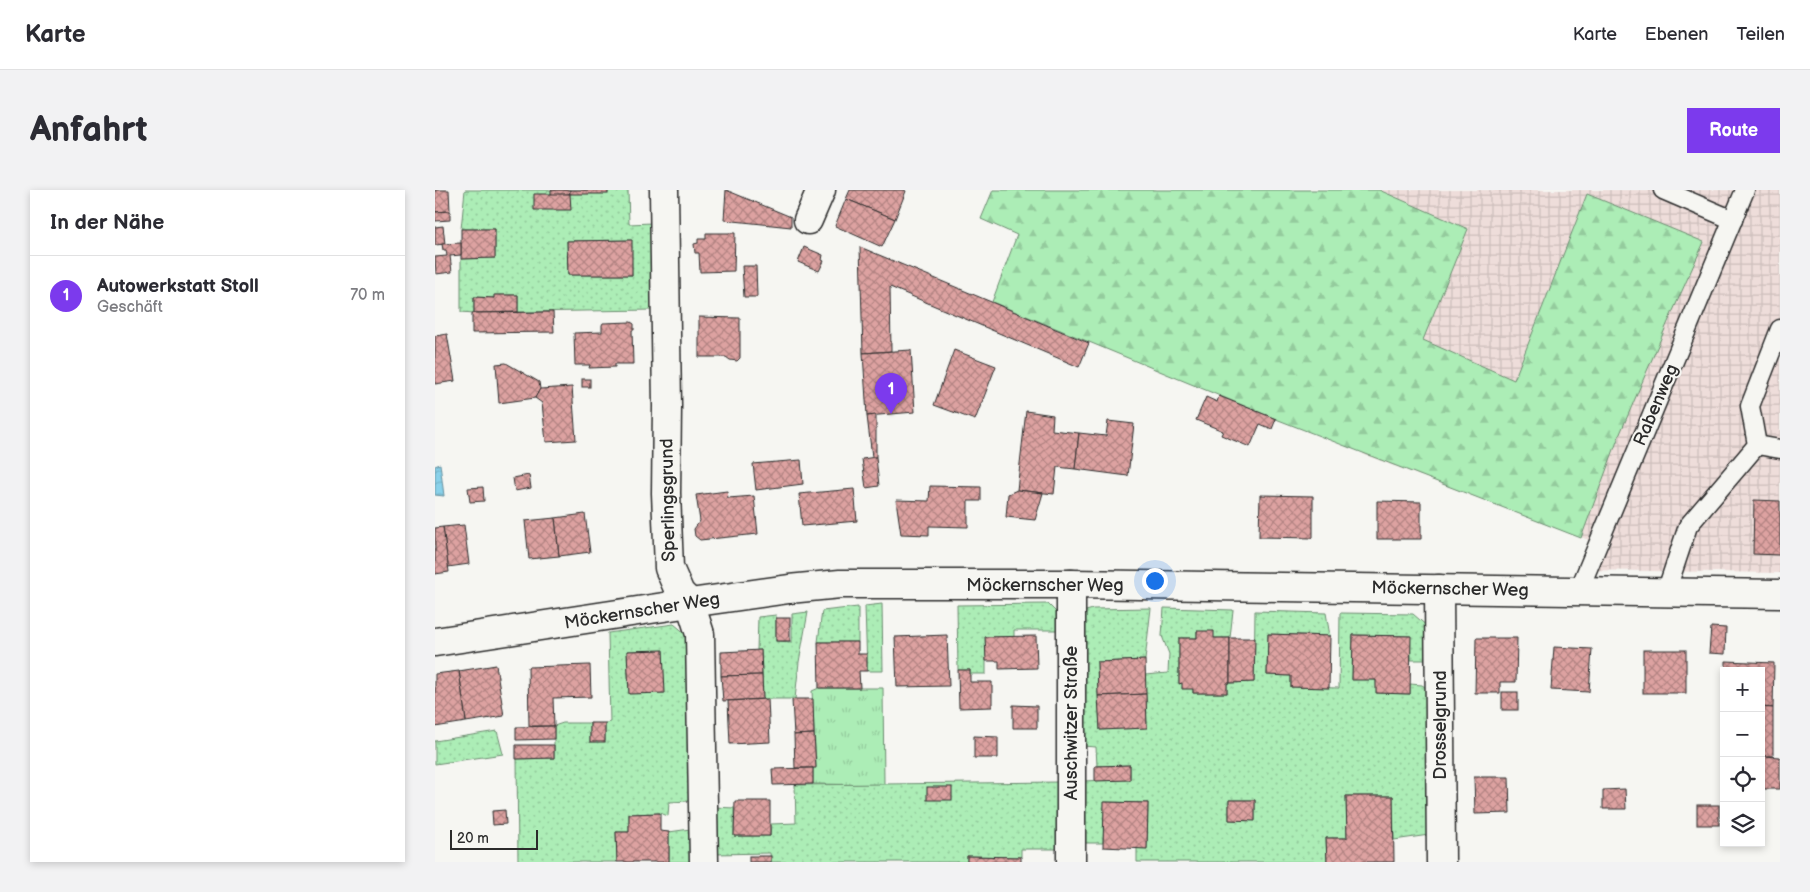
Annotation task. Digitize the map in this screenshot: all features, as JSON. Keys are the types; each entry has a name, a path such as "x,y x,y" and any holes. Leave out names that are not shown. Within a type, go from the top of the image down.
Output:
{"street":[{"name":"Sperlingsgrund","path":"663,190 667,406 666,493 669,568 680,593 690,603 700,634 704,862"},
{"path":"808,220 821,190"},
{"name":"Möckernscher Weg","path":"435,642 690,603 840,584 1071,584 1780,594"},
{"name":"Auschwitzer Straße","path":"1071,584 1071,862"},
{"name":"Drosselgrund","path":"1439,589 1441,862"}],"lane":[{"path":"1663,190 1733,220"},
{"name":"Rabenweg","path":"1579,590 1745,190"},
{"path":"1757,445 1750,406 1780,329"},
{"path":"1757,445 1780,449"},
{"path":"1666,592 1688,526 1757,445"}],"shaded area":[{"path":"1336,190 1780,190 1780,573 1583,570 1594,542 1363,454"}],"green space":[{"path":"465,190 628,190 629,224 652,223 652,310 518,312 518,295 495,295 494,298 474,297 474,313 461,312 461,259 495,258 495,229 461,229","holes":["631,240 632,275 568,275 567,241"]},
{"path":"993,190 1379,190 1468,229 1423,340 1514,380 1587,194 1704,242 1619,436 1581,538 1276,419 992,302 1017,235 981,219"},
{"path":"882,604 883,671 867,671 865,606"},
{"path":"1048,604 1059,615 1059,630 1014,630 1014,637 986,637 986,674 970,674 970,670 958,670 957,605"},
{"path":"858,607 858,642 818,642 822,611"},
{"path":"1151,608 1145,660 1097,662 1100,730 1147,727 1145,675 1168,673 1169,654 1162,636 1164,608 1233,610 1230,638 1214,638 1197,631 1197,638 1179,638 1179,683 1193,689 1193,693 1227,693 1227,683 1254,682 1255,611 1326,613 1330,636 1268,634 1267,675 1291,676 1291,687 1339,688 1340,613 1413,614 1428,627 1428,660 1411,660 1410,636 1353,635 1352,679 1376,680 1377,693 1410,694 1410,684 1422,685 1428,689 1429,835 1394,840 1393,796 1346,796 1347,838 1326,838 1327,862 1137,862 1137,848 1147,848 1148,803 1105,802 1103,843 1082,843 1083,781 1130,779 1130,765 1097,766 1096,747 1082,746 1082,618 1086,611 1093,609","holes":["1229,800 1255,800 1255,820 1229,820"]},
{"path":"808,612 799,662 795,699 763,699 761,650 757,650 758,617 776,615 776,641 792,642 792,614"},
{"path":"674,624 686,634 689,801 669,802 668,816 660,813 629,814 629,832 616,832 617,862 518,862 517,759 554,758 554,726 563,723 590,723 590,742 605,741 605,723 610,722 608,633","holes":["627,651 663,651 664,693 629,693"]},
{"path":"819,688 883,688 884,785 813,784 813,768 816,767 812,691"},
{"path":"497,731 503,754 435,764 435,741"},
{"path":"1060,782 1061,849 1021,849 1021,857 967,856 967,862 771,862 770,853 715,854 714,807 734,808 734,836 770,836 771,824 796,823 795,785"},
{"path":"690,829 690,862 669,862 669,832"}],"water":[{"path":"440,464 444,496 435,495 435,466"}],"building":[{"path":"435,190 449,190 450,211 435,212"},
{"path":"551,190 570,190 570,194 551,195"},
{"path":"570,190 608,190 608,194 570,194"},
{"path":"726,190 791,217 791,227 724,220"},
{"path":"850,190 906,191 895,219 846,199"},
{"path":"534,194 570,194 571,210 534,210"},
{"path":"846,199 895,219 882,247 835,226"},
{"path":"450,211 450,220 435,221 435,212"},
{"path":"443,226 445,244 435,245 435,227"},
{"path":"461,229 495,229 495,258 461,259"},
{"path":"706,233 735,233 734,271 700,272 699,253 695,253 694,244 698,243 698,239 706,239"},
{"path":"632,240 632,275 568,275 567,241"},
{"path":"461,243 461,255 450,256 452,272 436,274 435,257 447,256 442,244"},
{"path":"804,247 823,255 822,260 824,261 819,271 798,262"},
{"path":"860,247 1089,343 1079,367 890,287 891,351 863,353"},
{"path":"742,266 756,266 757,297 744,297"},
{"path":"494,295 518,295 518,312 474,313 474,297 494,298"},
{"path":"553,312 554,332 472,333 472,313"},
{"path":"699,317 740,318 740,358 737,361 726,357 699,357"},
{"path":"631,322 634,324 634,330 632,330 633,364 615,364 615,367 589,368 590,365 575,365 574,333 602,332 603,323"},
{"path":"447,334 455,381 435,384 435,336"},
{"path":"911,350 915,412 867,416 863,353"},
{"path":"954,350 996,366 975,420 934,405"},
{"path":"506,363 539,382 540,389 535,398 499,403 496,364"},
{"path":"582,379 590,379 590,387 582,387"},
{"path":"572,387 576,440 546,442 542,403 535,398 540,389"},
{"path":"1219,396 1276,419 1272,429 1260,424 1250,447 1221,435 1223,431 1196,420 1206,397 1217,402"},
{"path":"1026,411 1053,415 1052,430 1079,433 1075,469 1057,467 1054,494 1017,490"},
{"path":"876,415 876,457 872,457 867,416"},
{"path":"1108,421 1134,424 1128,476 1075,469 1079,433 1106,436"},
{"path":"876,457 879,486 866,488 862,459"},
{"path":"801,460 803,484 756,490 753,464"},
{"path":"529,475 531,488 515,491 513,478"},
{"path":"930,486 981,487 981,501 968,501 968,527 929,526 929,535 901,534 896,500 929,501"},
{"path":"483,487 484,501 470,502 468,488"},
{"path":"854,489 857,521 802,526 799,494"},
{"path":"1017,490 1043,493 1035,520 1006,517 1008,494"},
{"path":"727,491 728,498 754,496 758,534 700,540 695,536 694,529 700,521 696,495"},
{"path":"1260,495 1313,496 1313,538 1259,537"},
{"path":"1754,500 1780,501 1780,555 1753,554"},
{"path":"1377,501 1421,502 1421,539 1377,539"},
{"path":"585,514 590,552 559,556 555,518"},
{"path":"555,518 559,556 529,559 525,521"},
{"path":"464,525 469,564 448,567 443,527"},
{"path":"443,527 449,572 435,574 435,528"},
{"path":"776,618 790,618 790,641 776,641"},
{"path":"1711,627 1726,628 1725,654 1709,653"},
{"path":"1197,631 1214,631 1214,638 1230,638 1230,683 1227,683 1227,693 1193,693 1193,689 1182,689 1182,683 1179,684 1179,638 1197,638"},
{"path":"1268,634 1330,636 1329,688 1291,687 1291,676 1267,675"},
{"path":"947,635 949,686 897,687 895,637"},
{"path":"1353,635 1411,636 1410,694 1376,693 1376,680 1352,680"},
{"path":"1036,636 1037,668 999,669 999,661 986,661 985,637"},
{"path":"1230,638 1255,638 1254,682 1230,683"},
{"path":"1476,638 1517,638 1516,682 1500,682 1500,693 1475,693"},
{"path":"818,642 858,642 858,654 867,654 867,671 859,671 860,688 819,688"},
{"path":"1554,647 1592,649 1589,692 1551,690"},
{"path":"663,650 665,693 629,694 627,651"},
{"path":"761,650 762,675 721,676 721,652"},
{"path":"1643,650 1686,650 1686,693 1643,693"},
{"path":"1145,660 1146,694 1098,696 1097,662"},
{"path":"1726,661 1774,663 1773,708 1765,707 1765,667 1726,667"},
{"path":"496,665 504,716 466,722 459,671"},
{"path":"590,665 591,697 553,698 554,726 529,726 528,667"},
{"path":"958,670 970,670 970,682 992,682 992,707 959,708"},
{"path":"459,671 466,722 435,727 435,674"},
{"path":"762,675 763,699 723,701 721,676"},
{"path":"1502,692 1518,692 1518,710 1502,710"},
{"path":"1146,694 1147,728 1100,730 1098,696"},
{"path":"768,699 770,742 730,744 728,701"},
{"path":"813,699 814,734 794,735 792,700"},
{"path":"1013,705 1037,706 1037,728 1013,728"},
{"path":"1765,707 1773,708 1773,756 1765,756"},
{"path":"590,723 605,723 605,742 590,742"},
{"path":"554,726 554,739 516,740 516,727"},
{"path":"814,734 816,768 795,768 794,735"},
{"path":"974,736 998,737 998,758 974,758"},
{"path":"516,745 554,745 554,758 516,759"},
{"path":"1765,756 1780,757 1780,789 1765,789"},
{"path":"1130,765 1130,780 1095,781 1095,766"},
{"path":"813,768 813,784 773,785 772,769"},
{"path":"1474,777 1509,777 1510,813 1475,814"},
{"path":"927,787 952,787 952,800 927,800"},
{"path":"1625,789 1626,809 1603,809 1603,790"},
{"path":"1346,796 1393,796 1394,862 1327,862 1326,838 1347,838"},
{"path":"1229,800 1255,800 1255,821 1229,820"},
{"path":"735,801 770,801 770,836 734,836"},
{"path":"1104,802 1148,803 1147,849 1103,847"},
{"path":"1697,805 1719,805 1719,825 1697,825"},
{"path":"505,810 506,824 493,825 492,811"},
{"path":"660,813 660,831 669,832 669,862 617,862 616,832 629,832 629,814"},
{"path":"749,856 771,856 771,862 749,862"},
{"path":"967,856 1021,857 1021,862 967,862"}],"place":[{"name":"Autowerkstatt Stoll","path":"891,414"}]}
